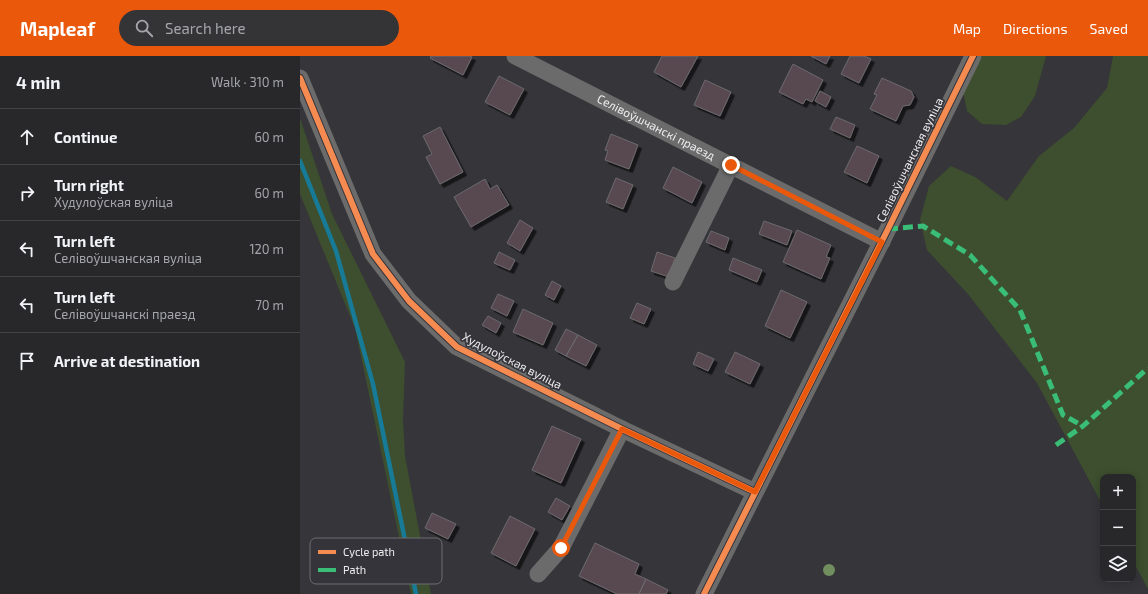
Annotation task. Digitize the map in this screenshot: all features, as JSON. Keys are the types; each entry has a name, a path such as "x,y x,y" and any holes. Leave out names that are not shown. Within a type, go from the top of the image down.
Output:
{"street":[{"name":"Селівоўшчанскі праезд","path":"515,56 882,242"},
{"name":"Селівоўшчанская вуліца","path":"704,594 882,242 973,56"},
{"name":"Худулоўская вуліца","path":"300,78 373,254 409,301 457,347 622,429 755,492"},
{"path":"673,282 731,165"},
{"path":"538,574 561,548 622,429"}],"green space":[{"path":"981,56 1046,56 1035,96 1021,117 1006,125 982,124 967,111 963,91"},
{"path":"1113,56 1148,56 1148,589 1136,567 1136,474 1100,474 1100,500 1037,383 968,294 927,250 920,220 929,186 951,166 975,177 1007,201 1039,156 1074,128 1107,88"},
{"path":"300,118 332,214 405,362 403,419 405,456 420,538 399,538 355,328 300,194"},
{"path":"409,584 429,584 431,594 411,594"}],"building":[{"path":"431,56 472,57 463,75 430,58"},
{"path":"662,56 698,56 681,87 654,72"},
{"path":"811,56 830,56 826,64"},
{"path":"850,56 864,56 871,59 859,83 841,74"},
{"path":"793,64 823,80 812,102 806,99 803,104 779,92"},
{"path":"499,76 524,89 510,115 485,102"},
{"path":"882,78 911,91 914,97 910,105 903,106 896,121 870,109 877,95 874,94"},
{"path":"705,80 731,92 720,116 694,105"},
{"path":"820,91 831,97 826,107 815,101"},
{"path":"836,117 855,125 850,138 830,129"},
{"path":"440,127 463,172 440,184 426,157 432,154 423,136"},
{"path":"611,134 638,145 629,169 605,160 608,151 605,150"},
{"path":"857,146 879,156 867,183 844,172"},
{"path":"673,167 702,182 692,203 663,188"},
{"path":"616,178 633,185 623,209 606,202"},
{"path":"485,179 490,189 497,185 509,205 471,227 454,197"},
{"path":"520,220 533,228 520,251 507,243"},
{"path":"764,221 792,231 787,245 759,234"},
{"path":"797,230 831,245 826,257 830,258 821,279 783,262"},
{"path":"711,231 729,238 725,250 706,242"},
{"path":"499,252 515,260 510,270 494,263"},
{"path":"657,252 675,258 669,277 651,271"},
{"path":"733,258 762,270 757,282 729,270"},
{"path":"552,281 561,286 554,300 545,295"},
{"path":"781,290 807,302 790,338 765,326"},
{"path":"498,294 514,301 507,316 491,308"},
{"path":"637,303 651,309 644,324 630,318"},
{"path":"523,309 553,323 543,345 513,332"},
{"path":"488,316 501,323 496,333 482,325"},
{"path":"566,329 578,335 566,356 555,350"},
{"path":"578,335 597,345 586,366 566,356"},
{"path":"698,352 714,359 708,371 693,364"},
{"path":"735,352 760,364 750,384 725,372"},
{"path":"552,426 581,439 561,483 532,470"},
{"path":"556,498 570,506 562,520 548,512"},
{"path":"432,513 456,524 448,539 425,528"},
{"path":"510,516 535,529 516,566 491,553"},
{"path":"595,543 639,564 635,574 646,579 639,594 617,594 579,576"},
{"path":"646,579 668,590 666,594 639,594"}],"waterway":[{"path":"300,161 336,251 373,384 405,538"},
{"path":"414,584 416,594"}],"marked path":[{"path":"888,229 923,226 970,255 1020,310 1063,415 1083,426"},
{"path":"1056,445 1083,426 1148,368"}],"cycle path":[{"path":"704,594 888,229 973,56"},
{"path":"300,78 373,254 409,301 457,347 622,429 755,492"}],"route":[{"path":"561,548 622,429 755,492 882,242 731,165"}]}
